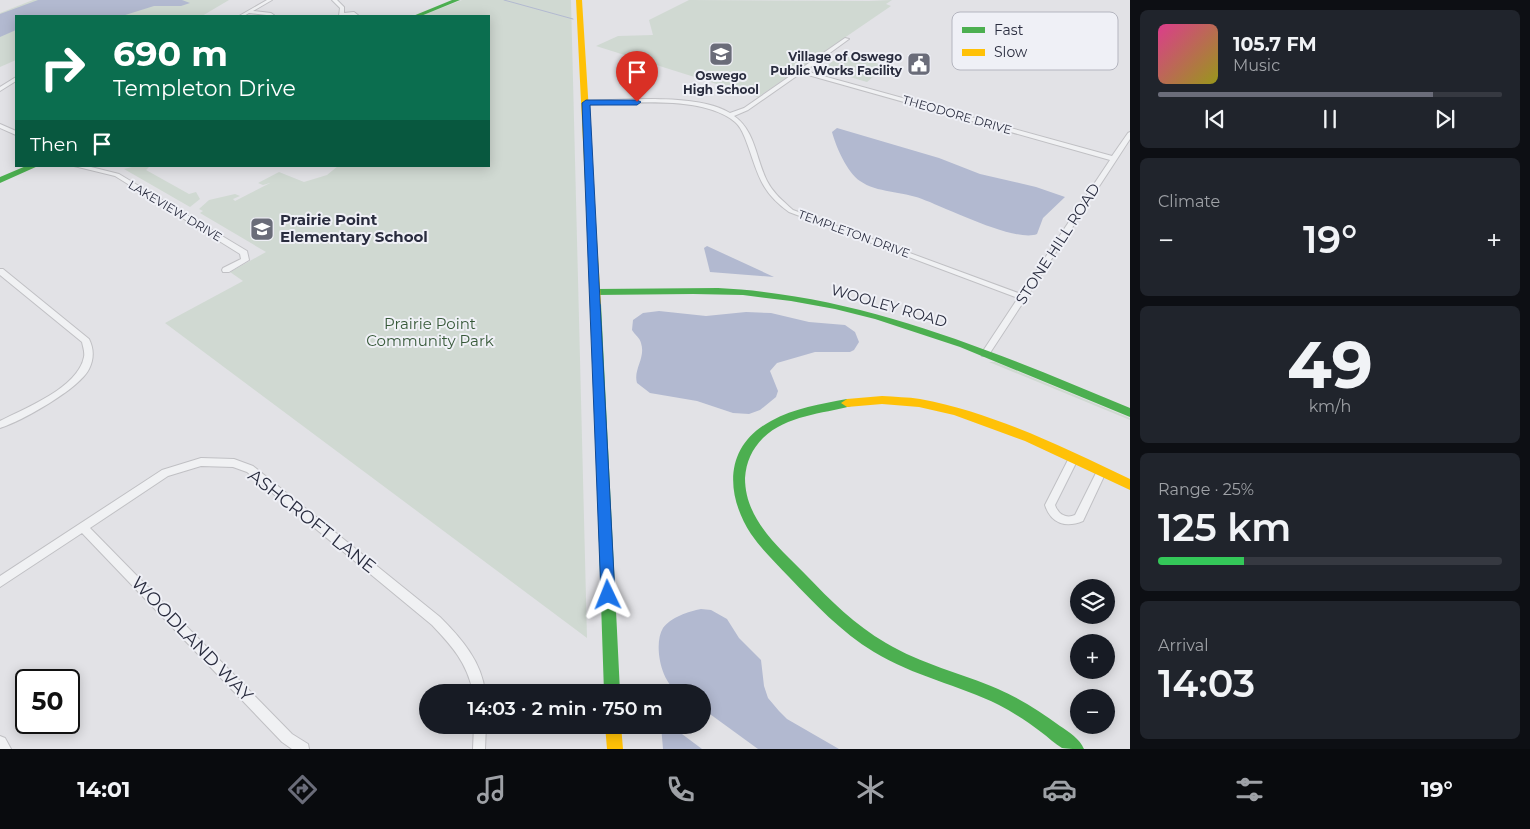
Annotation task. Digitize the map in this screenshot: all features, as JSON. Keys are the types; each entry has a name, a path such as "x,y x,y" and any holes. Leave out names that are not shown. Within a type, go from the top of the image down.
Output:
{"street":[{"path":"248,14 270,0"},
{"path":"334,0 342,8 342,15 356,15"},
{"path":"419,15 457,0"},
{"path":"579,0 586,103 612,684"},
{"path":"248,14 272,15"},
{"path":"730,115 746,109 847,38"},
{"name":"THEODORE DRIVE","path":"800,71 1114,158"},
{"path":"0,89 15,80"},
{"name":"TEMPLETON DRIVE","path":"586,103 680,103 710,108 730,115 745,129 770,194 791,211 1023,296"},
{"path":"0,126 15,133"},
{"name":"STONE HILL ROAD","path":"985,354 1130,134"},
{"path":"0,180 32,167"},
{"name":"LAKEVIEW DRIVE","path":"81,167 117,176 244,253 245,260 226,270"},
{"path":"0,271 86,341 90,348 90,358 78,379 62,391 0,425"},
{"name":"WOOLEY ROAD","path":"595,292 754,294 815,301 874,314 929,331 1130,413"},
{"path":"1076,749 1048,727 1006,701 910,664 864,638 851,627 762,538 750,522 737,490 739,462 744,452 760,432 782,419 819,408 862,399 909,400 962,412 1130,485"},
{"path":"1073,459 1050,505 1055,515 1061,518 1072,521 1079,518 1101,472"},
{"name":"ASHCROFT LANE","path":"0,582 165,473 201,462 234,463 250,469 436,621 454,639 469,662 476,684"},
{"name":"WOODLAND WAY","path":"83,527 287,738 302,749"},
{"path":"479,749 480,734"},
{"path":"614,734 615,749"},
{"path":"0,742 5,749"}],"green space":[{"path":"33,0 229,0 204,15 15,15 15,60 0,67 0,13"},
{"name":"Prairie Point Community Park","path":"462,0 571,0 587,638 165,323 243,281 230,272 266,252 200,213 203,211 199,209 209,200 235,194 240,196 233,199 235,201 270,183 263,185 258,183 279,172 304,182 327,175 337,167 490,167 490,15 424,15"},
{"path":"689,0 892,0 886,4 891,6 758,97 596,46 618,36 653,35 649,20"},
{"path":"843,54 886,66 867,82 822,69"},
{"path":"149,167 146,170 189,194 196,192 200,199 190,207 124,169"},
{"path":"989,362 995,362 1130,418 1130,420"}],"water":[{"path":"38,0 182,0 190,3 181,6 154,6 125,15 15,15 15,30 0,37 0,14"},
{"path":"837,128 939,158 980,174 1036,187 1065,197 1043,218 1037,234 1027,235 997,229 922,199 874,188 860,181 851,172 839,152 832,132"},
{"path":"707,246 774,277 710,272 704,248"},
{"path":"659,311 706,316 746,312 771,313 809,322 845,325 855,332 859,342 854,350 850,352 815,352 777,363 770,371 778,391 776,397 760,410 749,414 733,413 697,401 650,393 637,383 636,378 642,348 640,340 632,330 633,320 643,313"},
{"path":"701,609 711,610 727,619 739,638 761,660 764,686 768,698 779,711 787,719 839,749 758,749 711,715 711,684 670,684 660,663 660,635 666,624 686,613"},
{"path":"662,734 682,734 702,749 663,749"}],"waterway":[{"path":"504,0 573,19"}],"traffic: fast":[{"path":"419,15 457,0"},
{"path":"0,180 32,167"},
{"path":"595,292 743,292 835,306 879,317 964,345 1130,413"},
{"path":"596,304 612,684"},
{"path":"847,403 792,416 760,433 749,445 739,471 739,486 742,501 756,530 823,602 845,623 869,641 895,656 1005,700 1037,719 1076,749"}],"traffic: slow":[{"path":"579,0 596,304"},
{"path":"847,403 882,400 919,403 956,411 993,423 1029,438 1130,485"},
{"path":"614,734 615,749"}],"place":[{"name":"Oswego High School","path":"721,54"},
{"name":"Village of Oswego Public Works Facility","path":"919,64"},
{"name":"Prairie Point Elementary School","path":"262,229"}],"route":[{"path":"608,595 599,349 592,253 586,103 637,102"}]}
